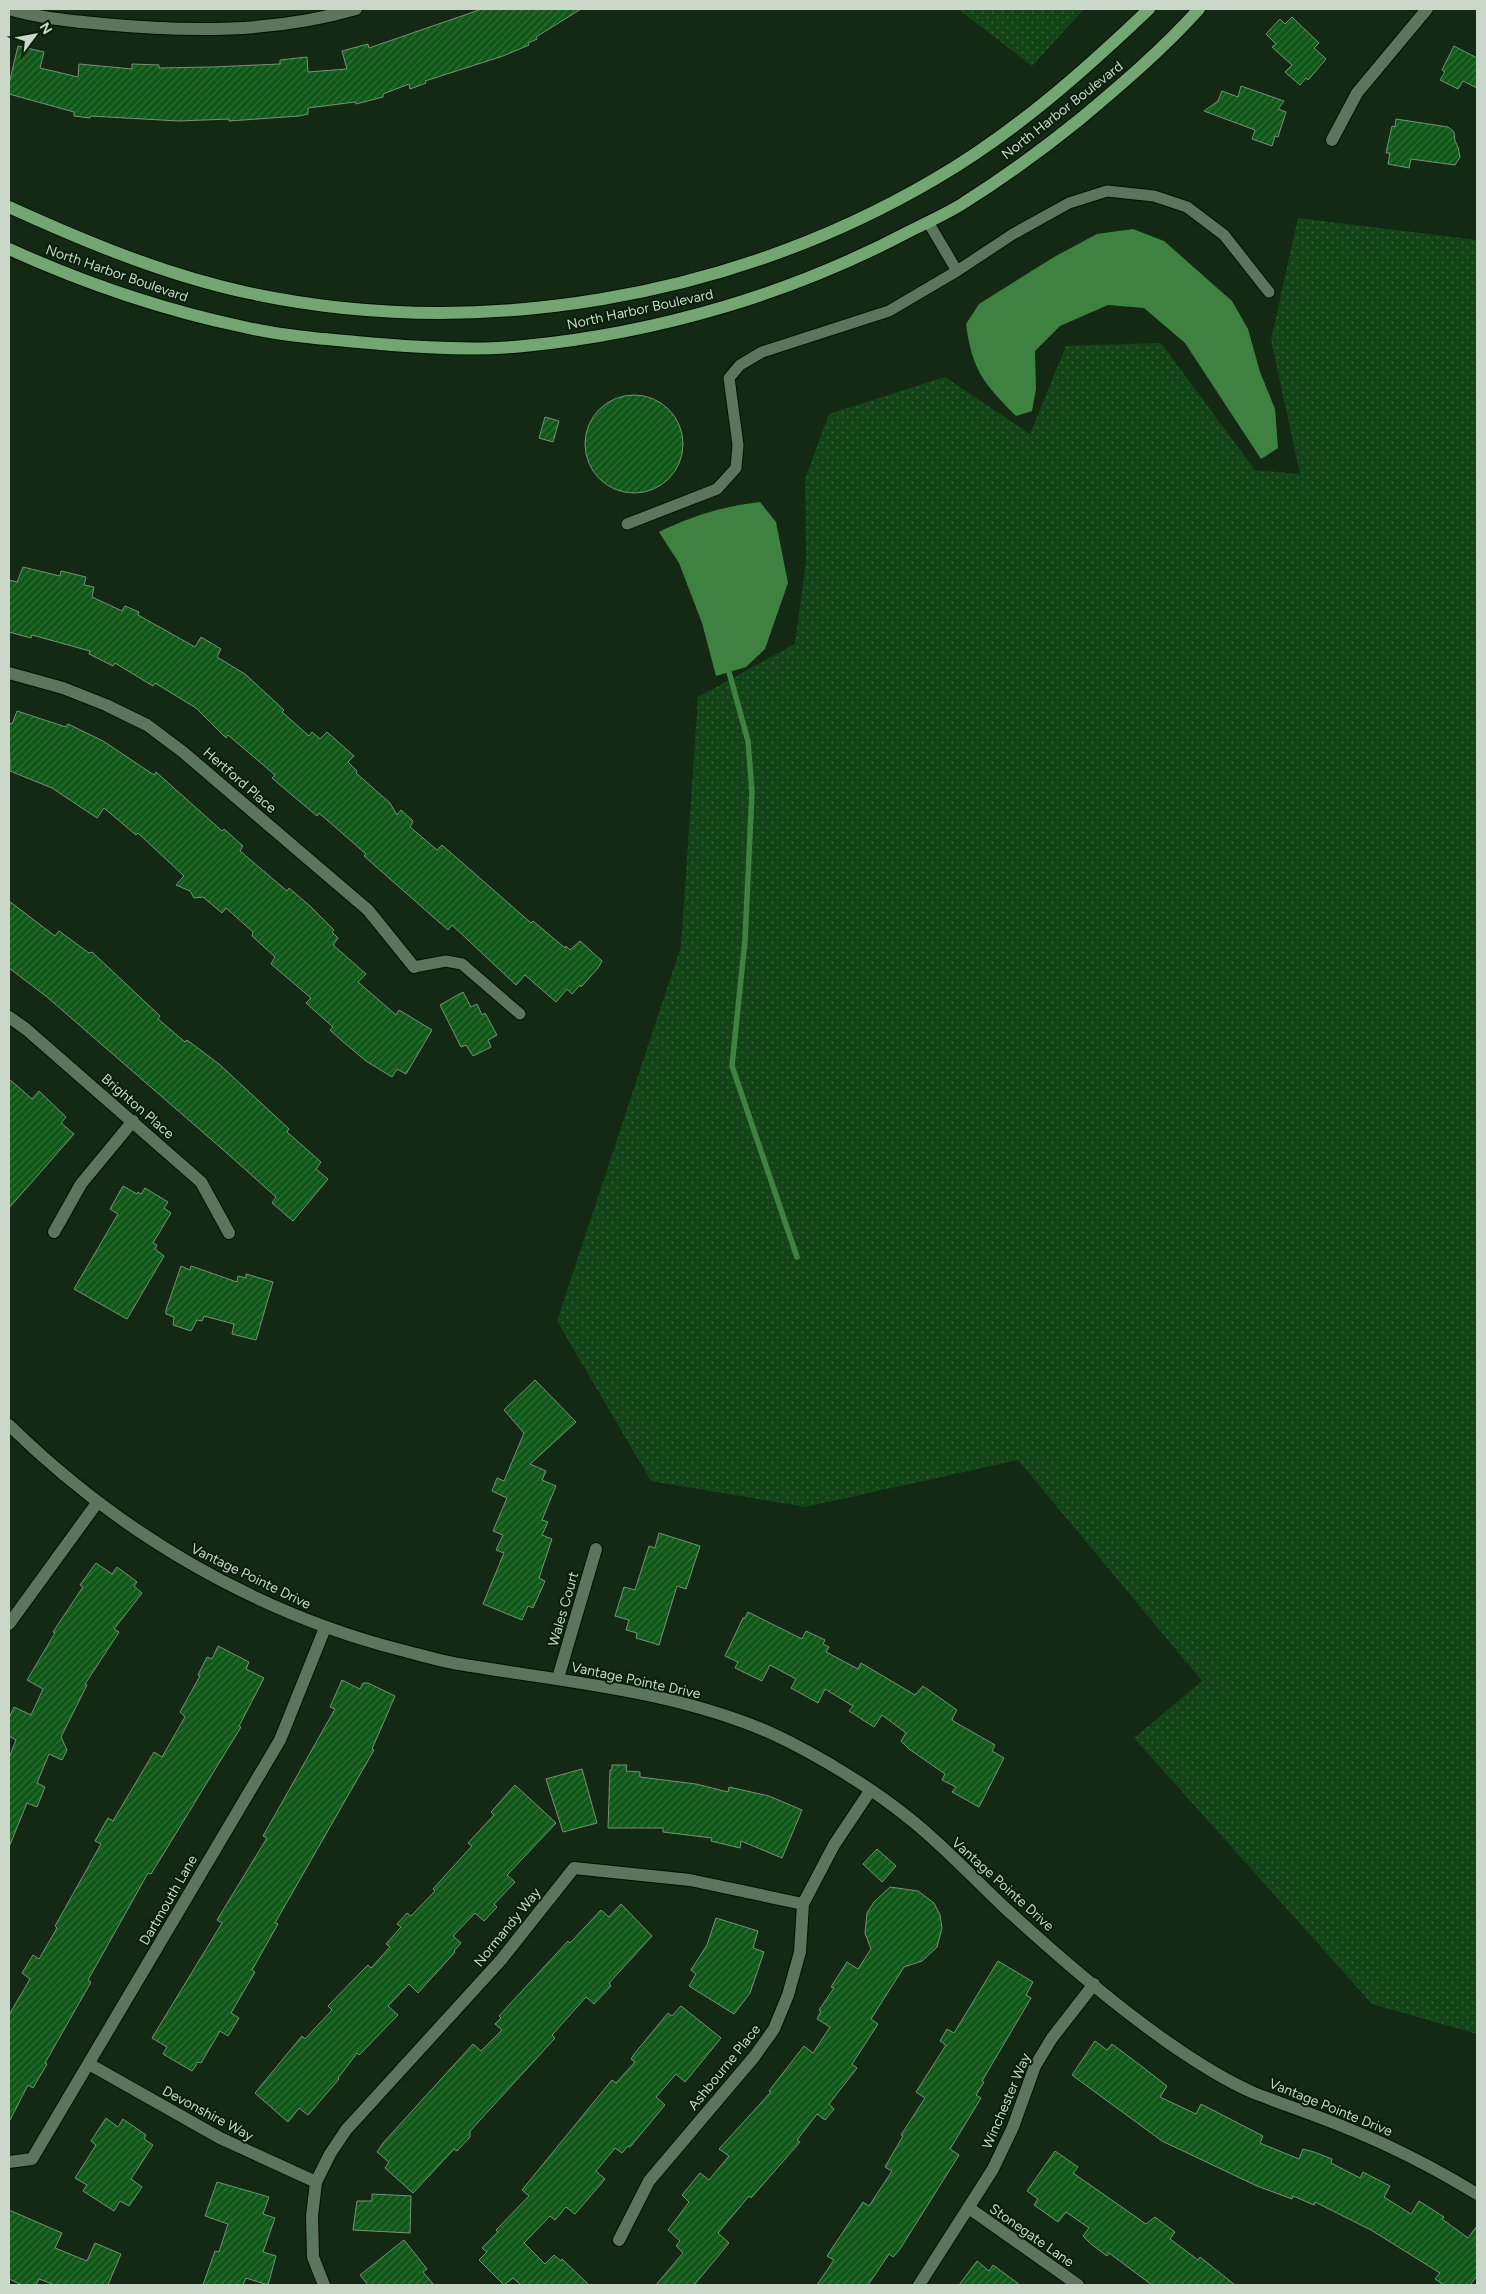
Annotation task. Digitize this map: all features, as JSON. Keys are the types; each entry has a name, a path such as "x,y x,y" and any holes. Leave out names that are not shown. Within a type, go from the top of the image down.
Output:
{"main road":[{"name":"North Harbor Boulevard","path":"9,207 77,238 155,267 248,293 332,306 417,312 508,310 584,302 671,286 765,259 841,227 935,179 1018,123 1093,62 1149,9"},
{"name":"North Harbor Boulevard","path":"9,249 59,272 152,304 246,328 332,340 427,348 522,347 603,335 689,317 785,288 870,253 960,205 1040,151 1117,89 1180,30 1199,9"}],"street":[{"path":"9,9 63,20 186,30 266,27 330,16 356,9"},
{"path":"1332,140 1357,93 1427,9"},
{"name":"Hertford Place","path":"9,673 63,688 106,705 148,725 184,752 368,910 414,967"},
{"name":"Brighton Place","path":"9,1017 26,1029 201,1182 229,1233"},
{"path":"54,1232 81,1184 133,1121"},
{"name":"Vantage Pointe Drive","path":"9,1425 37,1452 97,1503 184,1560 276,1608 325,1628 455,1664 558,1678 651,1695 722,1715 773,1734 822,1760 910,1818 1006,1909 1094,1984 1166,2041 1249,2091 1393,2148 1440,2171 1477,2194"},
{"path":"9,1624 97,1503"},
{"name":"Wales Court","path":"558,1678 596,1549"},
{"name":"Dartmouth Lane","path":"9,2162 32,2160 89,2064 280,1740 325,1628"},
{"name":"Ashbourne Place","path":"619,2240 650,2181 754,2057 774,2029 788,1995 800,1952 803,1904 834,1845 870,1791"},
{"name":"Normandy Way","path":"316,2182 330,2154 346,2130 501,1960 574,1868 690,1880 803,1904"},
{"name":"Winchester Way","path":"919,2285 993,2169 1013,2127 1035,2066 1052,2038 1094,1984"},
{"name":"Devonshire Way","path":"89,2064 220,2138 316,2182"},
{"path":"316,2182 312,2216 314,2257 324,2285"},
{"name":"Stonegate Lane","path":"969,2208 1078,2285"}],"lane":[{"path":"627,524 717,489 736,468 738,445 729,378 740,365 762,352 889,311 957,271 1013,234 1069,203 1107,191 1154,196 1187,207 1224,235 1269,292"},
{"path":"928,222 957,271"},
{"path":"414,967 446,961 462,964 520,1014"}],"shaded area":[{"path":"958,9 1084,9 1032,66"},
{"path":"1298,218 1477,240 1477,2034 1372,2004 1134,1738 1202,1681 1018,1460 805,1507 651,1481 557,1321 681,946 698,697 795,644 806,562 805,479 829,414 945,377 1030,434 1066,346 1161,343 1255,470 1300,474 1271,340"},
{"path":"1133,229 1164,241 1232,301 1248,329 1260,372 1275,409 1278,448 1261,459 1185,343 1144,308 1108,305 1060,326 1035,351 1036,389 1032,411 1016,416 996,395 981,375 972,353 966,324 979,304 1054,257 1097,234"},
{"path":"760,502 776,522 788,583 765,649 746,667 716,676 702,623 679,563 659,532 708,512"}],"building":[{"path":"482,9 581,9 536,37 537,39 528,43 529,45 503,56 425,81 426,83 410,89 409,84 383,94 383,97 356,104 355,102 308,108 308,114 299,116 229,121 229,119 179,121 90,116 90,118 74,116 74,112 9,94 9,84 18,46 44,52 40,68 78,77 79,64 132,69 132,64 159,65 159,68 212,67 280,64 280,60 307,57 308,72 347,69 342,51 368,44 369,48"},
{"path":"1292,17 1319,43 1314,48 1326,59 1308,80 1306,78 1300,85 1285,72 1292,65 1272,47 1276,44 1266,34 1280,19 1285,24"},
{"path":"1454,46 1477,58 1477,88 1463,81 1458,89 1440,80 1445,72 1442,70"},
{"path":"1241,86 1284,101 1278,109 1286,112 1278,137 1275,136 1272,146 1252,139 1255,130 1204,111 1218,101 1222,91 1238,97"},
{"path":"1396,119 1448,127 1454,132 1460,157 1455,165 1411,159 1409,168 1388,164 1390,153 1386,153 1392,126 1395,127"},
{"path":"634,395 653,399 668,410 679,425 683,444 679,463 668,478 653,489 634,493 615,489 600,478 589,463 585,444 589,425 600,410 615,399"},
{"path":"545,417 559,421 553,442 539,438"},
{"path":"23,567 60,576 61,571 86,577 84,585 94,587 92,597 122,611 125,606 139,612 138,615 195,647 201,637 221,649 217,657 245,674 284,710 282,712 309,736 312,732 320,739 327,732 354,756 348,762 357,771 356,773 390,803 397,815 401,810 413,821 410,827 437,850 442,845 531,923 533,921 565,948 566,946 570,950 580,941 602,961 598,968 581,987 580,985 572,994 567,989 556,1002 525,975 516,985 452,925 448,930 364,856 366,854 319,813 317,816 272,778 275,775 228,735 226,738 196,708 155,683 153,686 115,663 113,666 89,654 90,651 32,635 31,638 9,632 9,580 17,582"},
{"path":"17,711 66,727 68,724 103,741 154,775 156,772 222,831 224,829 243,846 240,851 287,891 289,888 311,907 334,930 332,932 338,938 333,945 366,974 358,982 396,1015 399,1010 432,1030 406,1074 397,1069 392,1077 366,1061 341,1040 330,1030 333,1027 306,1003 311,998 271,964 275,957 252,936 253,932 226,908 222,913 203,897 194,898 190,891 176,885 184,876 138,833 136,835 104,808 97,818 52,788 10,771 9,723 12,724"},
{"path":"9,901 55,936 59,931 89,953 92,952 160,1016 158,1019 185,1042 187,1040 219,1064 289,1129 287,1132 321,1162 316,1169 328,1179 293,1221 272,1203 276,1197 228,1154 47,997 9,968"},
{"path":"463,992 471,1007 477,1004 482,1015 485,1013 497,1035 488,1040 491,1047 473,1056 466,1045 461,1047 440,1005"},
{"path":"9,1079 32,1099 39,1091 66,1117 61,1123 74,1134 9,1208"},
{"path":"123,1186 137,1194 138,1192 141,1194 145,1188 168,1202 164,1208 171,1213 153,1243 157,1245 155,1249 164,1256 127,1319 74,1289 118,1214 110,1209"},
{"path":"181,1266 190,1270 191,1266 237,1282 238,1276 246,1278 246,1274 273,1282 256,1340 232,1334 234,1324 204,1316 202,1321 197,1320 191,1331 173,1325 174,1317 166,1314 166,1310"},
{"path":"535,1380 576,1422 530,1464 546,1471 542,1480 556,1486 542,1520 548,1522 542,1535 552,1539 539,1578 545,1581 533,1608 528,1606 522,1620 483,1604 504,1553 496,1550 503,1535 493,1531 507,1498 492,1491 497,1478 504,1481 524,1433 504,1410"},
{"path":"659,1533 700,1546 686,1589 677,1586 659,1645 636,1638 637,1633 626,1630 629,1620 615,1616 624,1587 635,1590 649,1546 655,1548"},
{"path":"96,1563 112,1574 117,1567 137,1582 134,1586 142,1593 114,1629 119,1632 85,1684 87,1685 61,1737 67,1750 62,1760 49,1754 37,1783 45,1787 37,1807 27,1803 9,1847 9,1758 16,1740 9,1736 9,1718 14,1707 31,1715 43,1689 27,1680 55,1633 53,1632 83,1587 80,1585"},
{"path":"748,1612 802,1639 806,1631 825,1640 823,1644 829,1647 826,1652 858,1669 861,1663 915,1695 923,1686 957,1710 952,1719 953,1721 995,1745 992,1751 1004,1758 979,1807 952,1792 956,1787 942,1780 945,1774 909,1749 901,1741 906,1733 882,1715 874,1727 849,1711 853,1706 825,1689 818,1703 791,1688 796,1679 770,1665 762,1681 735,1668 738,1662 725,1656 743,1618 745,1618"},
{"path":"218,1646 249,1662 246,1669 264,1678 239,1726 241,1727 151,1874 148,1873 88,1980 91,1982 45,2063 47,2064 33,2088 28,2085 9,2122 9,2015 30,1979 22,1973 33,1955 39,1959 57,1928 55,1926 101,1844 95,1841 108,1818 113,1821 154,1752 162,1757 185,1717 180,1712 200,1676 198,1675 207,1657 212,1659"},
{"path":"342,1680 360,1689 363,1683 368,1683 395,1696 372,1749 374,1750 275,1923 278,1924 252,1970 255,1972 231,2013 239,2018 228,2036 220,2031 201,2063 198,2062 192,2071 163,2054 167,2047 152,2038 222,1923 217,1920 267,1838 263,1836 335,1709 330,1707"},
{"path":"612,1765 627,1765 626,1771 640,1772 640,1777 696,1784 728,1792 729,1787 769,1796 802,1810 782,1858 741,1841 740,1848 711,1841 712,1838 663,1832 663,1828 608,1828 610,1770 612,1770"},
{"path":"582,1769 597,1823 563,1832 546,1779"},
{"path":"515,1785 556,1823 507,1875 515,1882 494,1904 497,1907 484,1921 475,1913 453,1936 461,1943 455,1952 418,1993 409,1984 388,2006 398,2015 359,2055 357,2053 339,2079 308,2115 299,2108 288,2122 255,2093 302,2036 305,2039 332,2010 328,2006 368,1965 371,1968 390,1947 386,1944 401,1927 397,1924 407,1913 411,1916 435,1891 433,1889 472,1846 468,1843 494,1815 491,1812"},
{"path":"877,1849 896,1866 882,1882 863,1864"},
{"path":"890,1887 918,1891 934,1903 940,1915 942,1928 937,1947 922,1961 904,1967 871,2019 878,2024 852,2064 857,2068 829,2104 834,2109 825,2120 817,2114 797,2140 800,2142 751,2198 749,2196 718,2233 729,2243 694,2285 656,2285 683,2253 676,2246 680,2241 668,2230 689,2202 682,2195 700,2173 709,2180 729,2156 719,2149 771,2092 769,2091 804,2046 813,2053 830,2027 817,2019 821,2011 819,2010 834,1988 831,1987 847,1962 858,1969 871,1949 865,1933 867,1913 874,1902"},
{"path":"621,1904 652,1936 609,1983 611,1986 594,2004 586,1997 552,2035 555,2038 470,2131 470,2137 457,2151 454,2149 413,2193 385,2168 389,2162 377,2152 383,2143 473,2044 481,2051 502,2030 495,2024 501,2018 499,2016 568,1941 570,1943 601,1910 609,1917"},
{"path":"716,1918 758,1931 753,1948 764,1952 750,1993 734,2014 689,1986 696,1974 691,1970 707,1945"},
{"path":"998,1961 1033,1982 1026,1995 1031,1998 982,2081 984,2082 976,2095 981,2098 950,2149 959,2155 900,2249 893,2257 889,2254 868,2285 817,2285 834,2260 827,2256 863,2202 869,2206 892,2171 885,2167 903,2136 901,2135 925,2098 916,2092 946,2045 940,2041 947,2029 954,2033"},
{"path":"681,2006 721,2038 685,2082 676,2074 656,2097 665,2105 630,2147 628,2146 622,2153 615,2148 596,2171 605,2179 575,2214 566,2207 555,2220 550,2216 524,2243 545,2264 554,2255 561,2261 562,2259 589,2285 521,2285 513,2278 504,2285 479,2260 487,2252 482,2248 498,2232 496,2230 529,2196 522,2190 598,2097 612,2080 616,2083 635,2062 631,2059 635,2053 668,2013 672,2016"},
{"path":"1095,2041 1107,2050 1112,2044 1167,2086 1160,2097 1196,2114 1201,2104 1263,2136 1260,2143 1299,2159 1303,2149 1332,2159 1331,2163 1360,2178 1363,2172 1390,2186 1384,2197 1411,2214 1419,2201 1444,2217 1442,2219 1468,2238 1477,2226 1477,2276 1470,2285 1444,2285 1435,2279 1440,2273 1371,2230 1315,2202 1314,2205 1293,2196 1292,2199 1257,2186 1162,2141 1072,2075"},
{"path":"106,2118 118,2127 123,2119 146,2135 144,2139 153,2145 131,2179 142,2187 129,2206 120,2201 114,2211 83,2191 87,2185 75,2178 96,2145 91,2141"},
{"path":"1055,2151 1078,2167 1073,2173 1146,2224 1155,2217 1175,2232 1170,2239 1198,2260 1200,2257 1235,2285 1152,2285 1109,2253 1107,2256 1091,2244 1083,2236 1089,2228 1066,2212 1058,2222 1034,2205 1038,2199 1027,2191"},
{"path":"217,2182 269,2197 263,2214 275,2218 263,2252 276,2256 268,2285 246,2278 243,2285 203,2285 215,2251 219,2252 228,2224 205,2216"},
{"path":"372,2194 411,2196 410,2233 353,2230 357,2201 372,2201"},
{"path":"9,2210 62,2233 55,2248 87,2261 95,2243 121,2254 108,2285 55,2285 39,2279 36,2285 22,2285 9,2279"},
{"path":"404,2240 427,2269 423,2272 434,2285 368,2285 360,2275"},
{"path":"977,2261 989,2271 993,2265 1020,2285 959,2285"}],"waterway":[{"path":"729,672 748,741 752,792 745,940 732,1066 797,1257"}]}
